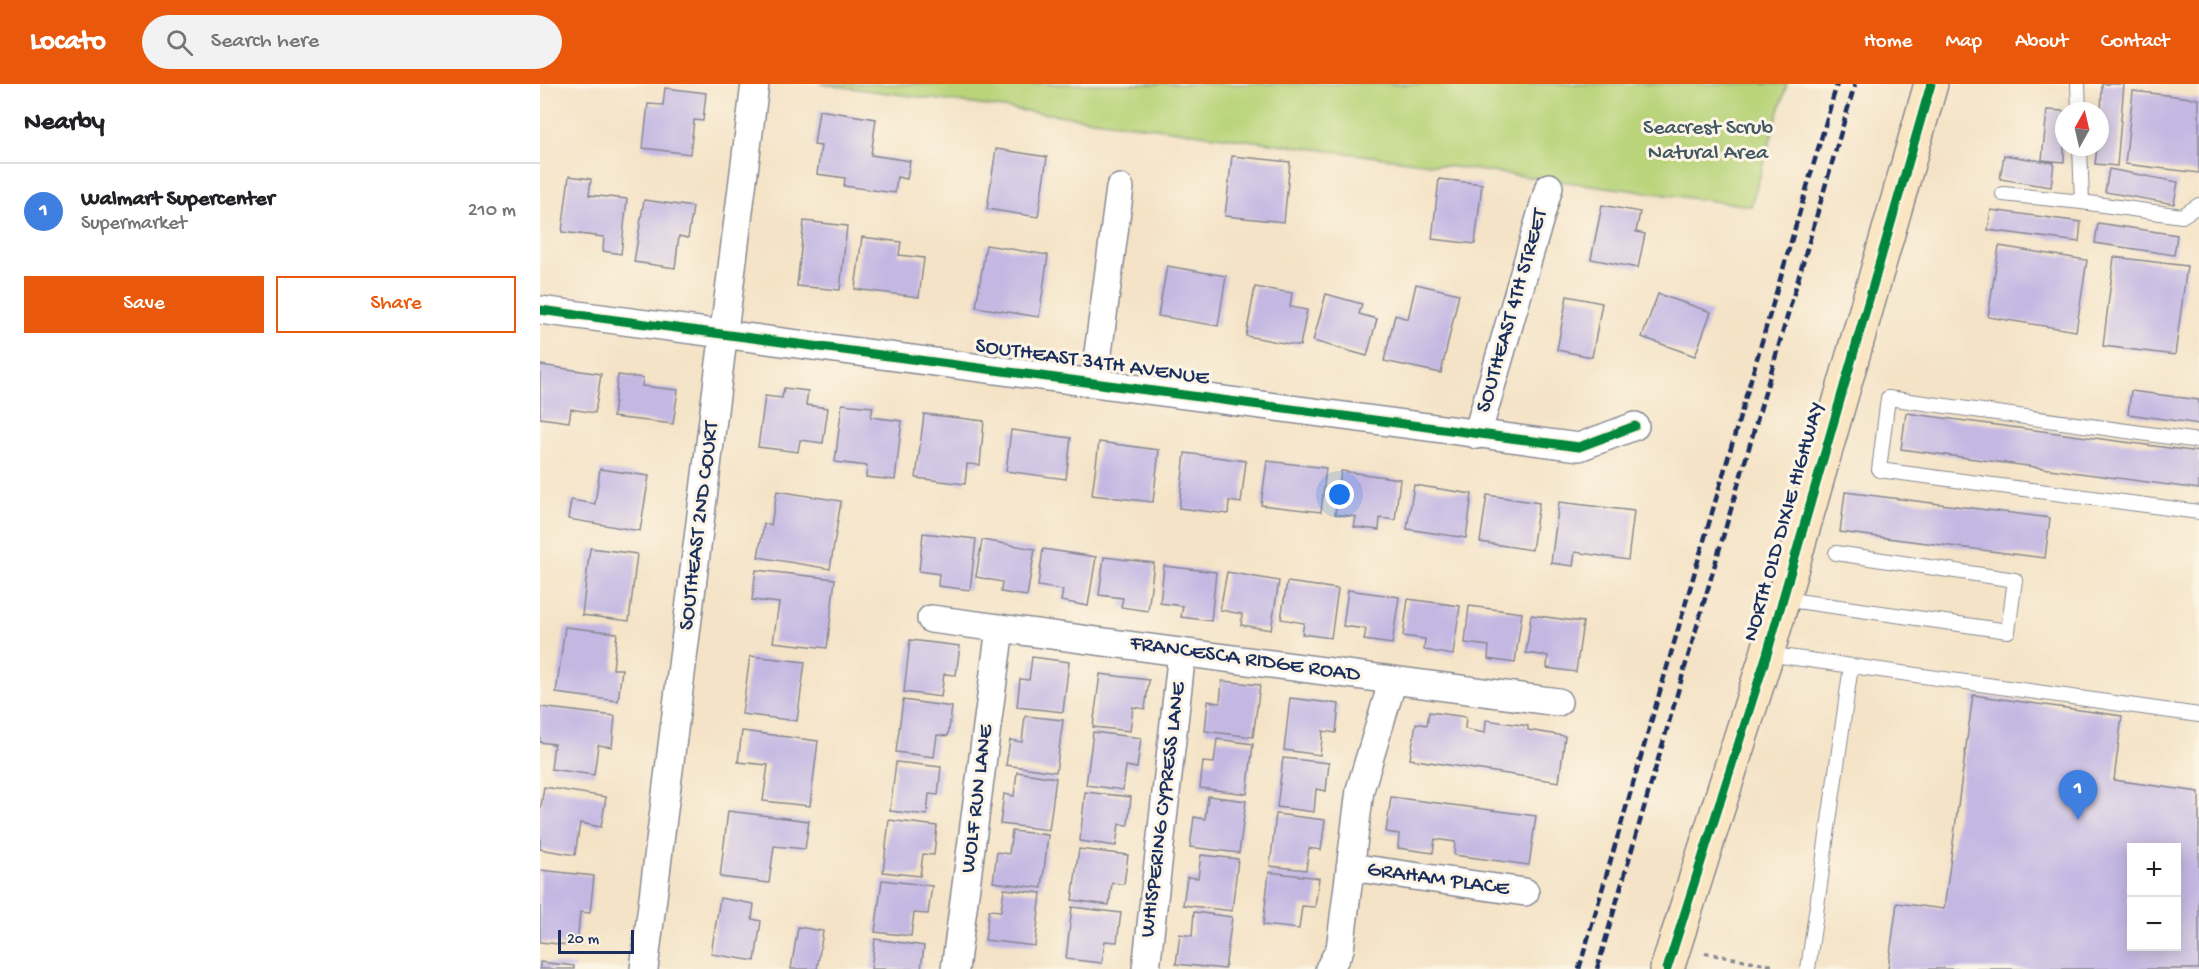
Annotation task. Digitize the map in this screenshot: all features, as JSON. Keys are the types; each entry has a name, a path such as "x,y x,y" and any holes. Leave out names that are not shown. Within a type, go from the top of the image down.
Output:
{"street":[{"name":"SOUTHEAST 2ND COURT","path":"645,969 755,84"},
{"name":"NORTH OLD DIXIE HIGHWAY","path":"1667,969 1767,654 1931,84"},
{"name":"SOUTHEAST 4TH STREET","path":"1477,435 1549,186"},
{"path":"1094,383 1120,188"},
{"name":"SOUTHEAST 34TH AVENUE","path":"540,310 1579,447 1635,426"},
{"name":"FRANCESCA RIDGE ROAD","path":"931,619 1558,702"},
{"name":"WOLF RUN LANE","path":"956,969 1000,628"},
{"name":"WHISPERING CYPRESS LANE","path":"1146,969 1182,652"},
{"path":"1329,969 1340,949 1360,790 1393,680"},
{"name":"GRAHAM PLACE","path":"1350,867 1525,892"}],"lane":[{"path":"2078,84 2079,102"},
{"path":"2080,156 2082,202"},
{"path":"2004,194 2182,216 2199,205"},
{"path":"2199,441 1887,398 1879,470 2199,512"},
{"path":"1783,599 2008,631 2015,580 1836,553"},
{"path":"1767,654 2199,715"},
{"path":"1808,969 1851,666"}],"path":[{"path":"1705,952 1770,965 1769,969"}],"green space":[{"name":"Seacrest Scrub Natural Area","path":"820,84 1787,84 1751,206"}],"building":[{"path":"2102,84 2124,84 2117,166 2095,164 2096,156 2109,156 2109,102 2101,102"},
{"path":"665,88 706,93 703,121 694,120 690,154 643,148 648,104 663,105"},
{"path":"2133,91 2199,99 2199,173 2125,164"},
{"path":"819,110 876,119 871,155 910,161 907,179 897,177 895,193 844,186 845,178 817,174 821,146 814,145"},
{"path":"2047,110 2055,110 2055,156 2064,156 2064,162 2042,160"},
{"path":"996,149 1047,157 1038,217 987,209"},
{"path":"2004,155 2054,163 2051,187 2000,179"},
{"path":"1232,156 1290,162 1284,222 1225,216"},
{"path":"2109,169 2178,182 2174,204 2105,192"},
{"path":"569,176 591,179 589,195 627,199 621,254 603,251 604,237 562,232"},
{"path":"1439,179 1482,184 1475,244 1432,239"},
{"path":"644,200 693,207 688,238 679,236 675,268 634,262"},
{"path":"1602,205 1640,212 1636,232 1645,234 1638,268 1591,259"},
{"path":"1991,210 2081,222 2079,242 1988,230"},
{"path":"804,221 847,226 840,290 797,286"},
{"path":"2098,223 2177,235 2174,255 2095,243"},
{"path":"862,237 901,242 899,255 924,258 919,297 855,289"},
{"path":"986,245 1048,255 1039,317 976,307"},
{"path":"1999,246 2087,260 2076,331 1988,317"},
{"path":"2114,257 2187,266 2175,355 2103,346"},
{"path":"1167,266 1226,276 1218,326 1158,316"},
{"path":"1416,284 1459,294 1441,373 1384,361 1395,315 1408,319"},
{"path":"1255,287 1292,293 1290,307 1307,310 1300,346 1246,336"},
{"path":"1326,294 1362,304 1359,314 1377,319 1367,356 1313,341"},
{"path":"1658,294 1711,312 1695,356 1642,337"},
{"path":"1567,296 1602,303 1592,357 1557,350"},
{"path":"540,365 601,374 595,413 571,409 569,422 540,418"},
{"path":"618,375 643,378 642,386 678,390 673,424 613,417"},
{"path":"784,388 808,391 806,405 828,408 823,443 800,440 798,452 758,447 765,396 782,398"},
{"path":"2131,391 2199,400 2199,424 2128,414"},
{"path":"842,404 873,407 871,417 902,421 895,480 866,477 867,466 835,462"},
{"path":"1906,413 2199,452 2199,489 1901,449"},
{"path":"924,414 984,421 980,465 967,464 965,484 916,478"},
{"path":"1011,430 1071,438 1066,479 1006,471"},
{"path":"1099,442 1159,450 1153,502 1092,495"},
{"path":"1185,453 1246,461 1241,503 1229,501 1228,514 1179,508"},
{"path":"1267,461 1326,468 1321,512 1261,505"},
{"path":"600,469 649,476 640,531 568,519 571,500 595,504"},
{"path":"1341,471 1400,479 1395,520 1380,518 1379,530 1354,527 1356,517 1335,514"},
{"path":"1414,485 1472,494 1466,538 1407,529"},
{"path":"777,491 841,501 830,569 758,557 764,524 771,525"},
{"path":"1845,492 2050,518 2045,558 1840,532"},
{"path":"1487,495 1539,503 1532,550 1480,542"},
{"path":"1559,502 1634,511 1628,560 1575,552 1573,566 1551,563"},
{"path":"923,533 976,539 970,590 938,586 939,574 919,571"},
{"path":"982,540 1035,549 1027,596 1001,592 1002,582 976,577"},
{"path":"590,548 637,554 629,621 582,615"},
{"path":"1043,549 1096,557 1088,606 1061,601 1063,590 1038,586"},
{"path":"1104,557 1154,563 1148,611 1121,607 1123,598 1099,595"},
{"path":"1164,566 1216,572 1211,621 1181,617 1183,606 1160,603"},
{"path":"756,570 835,579 827,648 773,642 779,603 752,600"},
{"path":"1227,572 1279,581 1271,630 1241,625 1242,614 1220,610"},
{"path":"1287,582 1338,589 1331,638 1302,634 1304,623 1281,619"},
{"path":"1348,590 1399,597 1392,644 1364,640 1366,629 1343,626"},
{"path":"1408,599 1460,606 1453,655 1424,650 1425,639 1403,636"},
{"path":"1469,606 1522,613 1515,663 1488,659 1489,646 1465,643"},
{"path":"1531,615 1583,622 1576,672 1547,668 1548,656 1526,653"},
{"path":"565,627 617,633 613,669 622,669 618,701 556,693"},
{"path":"910,640 960,646 956,675 944,674 941,697 904,692"},
{"path":"750,656 805,662 797,721 742,714"},
{"path":"1032,657 1069,662 1063,712 1017,707 1020,679 1029,680"},
{"path":"1100,674 1149,680 1145,709 1133,707 1130,731 1093,727"},
{"path":"1222,681 1260,685 1253,737 1205,731 1208,701 1220,703"},
{"path":"1973,695 2122,716 2114,780 2199,792 2199,969 1888,969 1897,903 1944,909"},
{"path":"1290,698 1339,704 1336,733 1323,731 1320,755 1284,750"},
{"path":"903,700 952,707 948,736 937,735 934,757 896,752"},
{"path":"540,707 615,716 612,747 598,745 594,775 551,769 554,744 540,742"},
{"path":"1429,712 1466,717 1465,729 1485,733 1486,720 1528,726 1528,730 1565,736 1559,782 1410,759 1416,723 1427,725"},
{"path":"1025,716 1063,720 1056,772 1006,765 1010,740 1022,742"},
{"path":"742,731 818,741 810,806 763,801 768,765 738,762"},
{"path":"1093,732 1141,738 1137,768 1126,766 1123,790 1086,785"},
{"path":"1217,739 1253,744 1247,794 1200,788 1203,762 1214,763"},
{"path":"1283,758 1329,763 1326,791 1316,789 1314,812 1277,807"},
{"path":"896,762 941,767 938,795 929,794 927,815 890,811"},
{"path":"1017,772 1056,778 1049,830 1000,824 1004,794 1014,796"},
{"path":"544,787 606,797 601,827 580,823 575,855 540,849 540,812"},
{"path":"1085,792 1131,797 1128,825 1119,824 1116,846 1080,841"},
{"path":"1208,796 1246,801 1239,853 1190,847 1194,817 1205,819"},
{"path":"1391,797 1536,816 1529,865 1454,855 1455,842 1435,839 1433,853 1398,848 1399,834 1386,832"},
{"path":"728,811 809,821 805,849 774,846 769,883 720,877"},
{"path":"1276,814 1325,820 1321,850 1309,848 1306,870 1270,866"},
{"path":"889,820 937,826 934,855 923,854 920,876 883,872"},
{"path":"1012,831 1048,835 1042,888 993,882 997,852 1009,854"},
{"path":"1079,849 1128,855 1124,884 1112,883 1109,905 1072,900"},
{"path":"1201,855 1238,859 1232,911 1183,905 1187,877 1198,878"},
{"path":"540,870 594,876 590,913 580,912 577,946 540,942"},
{"path":"1269,872 1319,878 1315,907 1302,906 1299,929 1263,925"},
{"path":"882,880 932,886 928,914 914,913 911,936 875,932"},
{"path":"1004,889 1041,893 1035,946 985,940 989,910 1001,911"},
{"path":"720,898 754,904 752,919 761,921 755,961 711,954"},
{"path":"1072,907 1121,913 1117,942 1105,941 1102,963 1066,959"},
{"path":"1194,912 1232,917 1225,969 1176,964 1180,934 1192,936"},
{"path":"798,927 823,931 817,969 791,969"},
{"path":"875,939 924,946 921,969 871,969"},
{"path":"540,962 574,966 574,969 540,969"}],"railway":[{"path":"1579,969 1837,84"},
{"path":"1597,969 1855,84"}],"cycle path":[{"path":"1667,969 1767,654 1931,84"},
{"path":"540,310 1579,447 1635,426"}],"place":[{"name":"Walmart Supercenter","path":"2078,820"}]}
